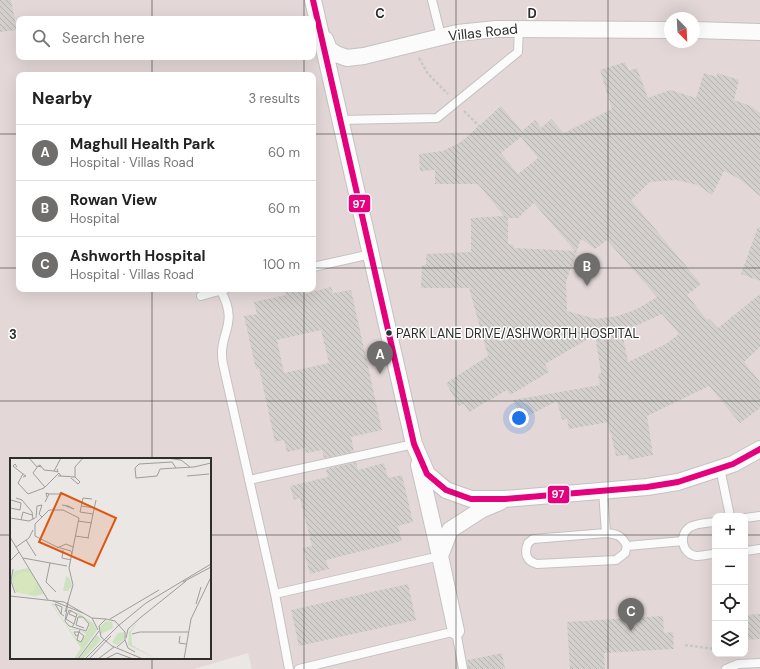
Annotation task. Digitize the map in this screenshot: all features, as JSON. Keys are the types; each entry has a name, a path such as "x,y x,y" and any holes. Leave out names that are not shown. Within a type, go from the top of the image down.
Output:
{"street":[{"path":"313,0 456,631"},
{"name":"Villas Road","path":"347,58 364,56 441,36 464,32 519,28 664,30"},
{"path":"700,30 760,32"},
{"path":"320,31 329,49 336,54 347,58"},
{"path":"331,78 336,66 347,58"},
{"path":"414,446 427,474 446,490 471,499 505,500 647,487 678,482 733,464 760,449"},
{"path":"440,556 450,530 481,510 505,500"}],"lane":[{"path":"432,0 441,36"},
{"path":"340,120 436,118 518,52 519,28"},
{"path":"316,266 371,254"},
{"path":"201,296 216,292"},
{"path":"224,292 230,313 221,356 275,594 289,669"},
{"path":"249,480 414,446"},
{"path":"720,468 729,513"},
{"path":"603,491 606,533"},
{"path":"748,518 760,516"},
{"path":"712,523 691,527 686,532 683,541 685,550 695,556 712,554"},
{"path":"606,533 620,535 627,546 625,553 616,560 537,564 528,560 525,554 528,543 533,539 606,533"},
{"path":"627,546 683,541"},
{"path":"748,551 760,549"},
{"path":"275,594 440,556"},
{"path":"299,669 456,631 463,669"},
{"path":"726,669 738,664 760,663"}],"path":[{"path":"411,44 428,74 479,126"},
{"path":"685,645 712,649"}],"shaded area":[{"path":"0,0 760,0 760,669 252,669 248,653 194,669 0,669"}],"building":[{"path":"0,0 11,0 16,30 0,32"},
{"path":"625,62 629,71 637,68 648,98 670,90 696,98 704,73 717,77 717,73 739,80 734,100 751,106 760,113 760,196 738,178 724,171 712,195 698,185 676,180 650,182 631,200 701,284 687,295 707,320 709,319 718,328 760,294 760,347 744,362 760,382 760,408 740,423 709,386 647,416 653,455 628,460 628,455 616,456 608,422 569,429 567,419 562,420 557,401 522,419 513,400 600,385 598,374 601,373 595,335 545,364 549,372 510,395 507,390 469,412 464,404 459,406 446,383 488,356 469,288 421,288 422,265 426,265 426,254 471,252 471,218 504,216 478,184 435,184 435,170 420,171 419,154 443,151 461,142 501,106 522,131 535,120 541,128 551,119 564,133 612,109 600,70","holes":["521,137 538,158 518,174 501,153","534,203 575,251 514,248 514,245 508,244 508,218 518,218","581,239 595,249 607,240 657,297 637,309 618,316 596,319 567,311 566,282","662,314 679,334 666,344 628,362 622,332"]},
{"path":"758,227 760,227 760,281 741,274"},
{"path":"331,287 333,293 351,290 382,430 351,437 354,452 324,458 322,450 306,453 305,448 287,452 284,440 275,442 259,368 256,369 244,316 257,314 254,302 286,295 285,292 304,292 304,294 316,292","holes":["321,330 329,363 284,373 277,340"]},
{"path":"356,462 358,470 384,463 388,478 402,475 413,522 398,526 402,541 326,560 329,569 310,574 303,548 312,546 300,498 294,500 290,486 328,477 326,469"},
{"path":"408,584 416,620 299,646 291,610"},
{"path":"760,614 760,639 748,640 748,615"},
{"path":"663,616 664,633 673,632 674,649 604,653 605,669 570,669 567,622"},
{"path":"502,653 505,669 468,669 467,660"}],"transit line":[{"name":"97","path":"313,0 414,444 427,474 446,490 471,499 505,499 647,487 678,482 733,464 760,449"}],"place":[{"name":"Rowan View","path":"587,286"},
{"name":"PARK LANE DRIVE/ASHWORTH HOSPITAL","path":"389,333"},
{"name":"Maghull Health Park","path":"380,374"},
{"name":"Ashworth Hospital","path":"631,631"}]}
